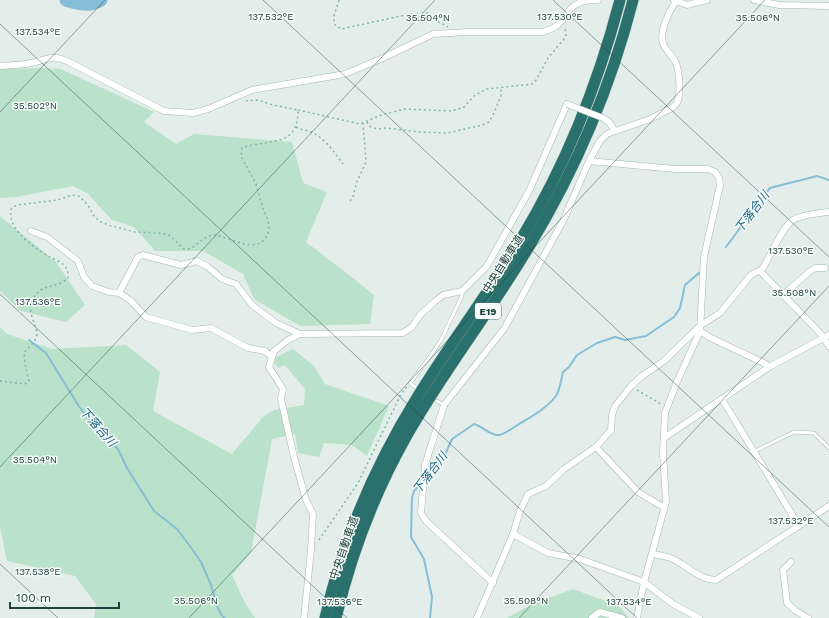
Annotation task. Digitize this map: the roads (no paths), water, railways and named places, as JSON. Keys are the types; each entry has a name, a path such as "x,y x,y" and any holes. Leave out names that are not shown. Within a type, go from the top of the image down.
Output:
{"highway":[{"name":"中央自動車道","path":"325,618 333,584 346,544 375,474 419,395 521,238 542,202 560,166 593,89 605,55 620,0"},
{"name":"中央自動車道","path":"336,618 344,586 371,509 405,438 530,245 552,208 571,170 604,94 617,58 633,0"}],"street":[{"path":"0,66 32,63 55,57 69,62 150,104 171,112 200,112 252,90 345,74 433,34 458,32 542,32 556,28 575,5 584,1 598,0"},
{"path":"493,583 426,521 421,513 421,495 425,465 444,405 504,330 564,219 589,161 604,136 650,119 677,104 679,70 663,44 662,33 675,0 687,5 707,0"},
{"path":"754,0 779,5 829,6"},
{"path":"119,293 138,257 143,255 181,265 197,260 222,279 236,284 252,305 276,323 300,334 403,333 412,327 420,315 443,295 462,291 488,266 529,191 567,104 603,118 610,122 615,131"},
{"path":"589,161 675,169 708,169 715,172 719,178 720,186 704,257 701,328 666,408 663,453 666,502 663,507 644,582 637,618"},
{"path":"477,618 493,583 513,534 520,511 528,494 546,486 564,469 596,447 609,434 611,430 612,415 616,406 631,386 642,376 664,361 720,313 750,276 760,271 768,261 782,233 793,220 812,214 829,212"},
{"path":"31,231 47,237 78,262 84,278 92,286 108,292 119,293 130,300 146,317 192,330 212,328 248,348 266,351 272,357"},
{"path":"783,295 809,272 816,268 825,268"},
{"path":"760,271 826,337 829,346"},
{"path":"701,328 709,337 769,366"},
{"path":"300,334 288,340 274,351 268,367 283,389 281,399 294,457 306,500 313,514 304,618"},
{"path":"664,438 769,366 826,337"},
{"path":"722,398 799,526"},
{"path":"596,447 638,492 663,507"},
{"path":"652,554 665,555 703,577 710,580 716,580 829,506"},
{"path":"513,534 548,553 580,559 644,582 673,604 699,618"},
{"path":"791,562 783,570 787,603 796,611 808,618"},
{"path":"592,618 600,612 622,618"}],"lane":[{"path":"415,387 410,383 441,340 462,296 462,291"},
{"path":"437,400 444,405"},
{"path":"754,452 794,432 814,433 829,448"}],"waterway":[{"name":"下落合川","path":"66,0 79,4 93,4 101,0"},
{"name":"下落合川","path":"726,247 770,188 817,176 829,180"},
{"name":"下落合川","path":"426,478 444,457 452,439 474,424 492,434 499,435 532,416 552,401 556,396 563,372 569,367 577,355 597,343 615,337 625,340 646,336 674,317 680,308 685,285 699,273"},
{"name":"下落合川","path":"29,340 46,353 78,405 93,425 118,449 127,468 154,511 177,529 192,549 201,562 211,585 217,606 222,616 225,618"},
{"name":"下落合川","path":"422,483 414,491 412,498 411,537 424,559 432,597 430,618"}]}
